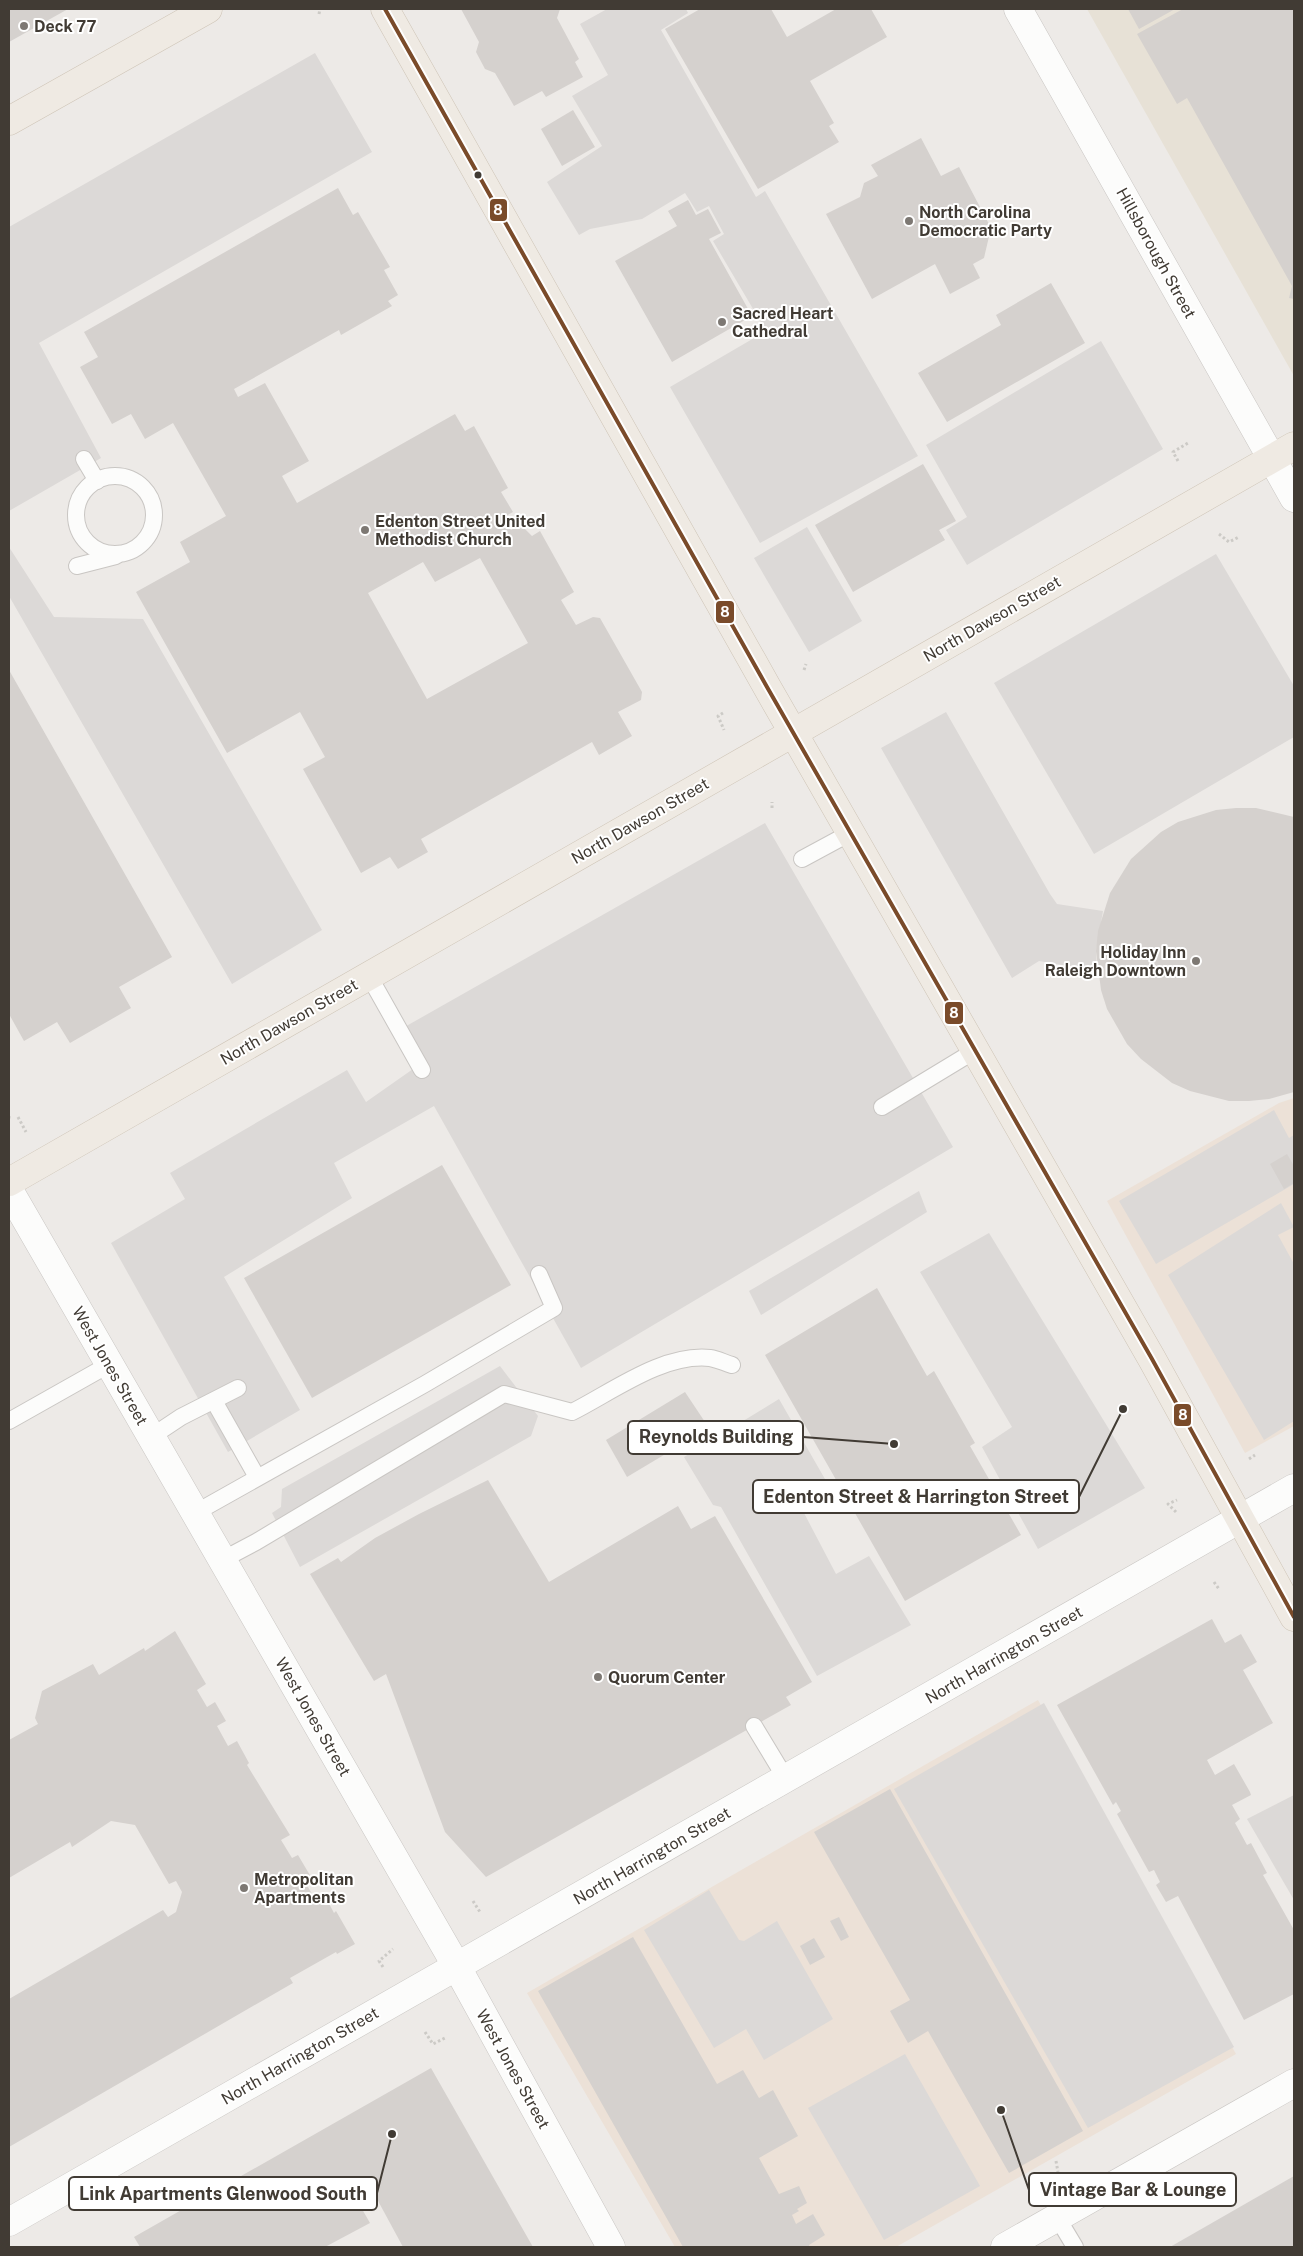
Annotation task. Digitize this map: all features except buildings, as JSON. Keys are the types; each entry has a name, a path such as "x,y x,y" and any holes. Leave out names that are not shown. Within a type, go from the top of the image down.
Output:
{"main road":[{"path":"9,121 208,9"},
{"path":"386,9 794,732 1152,1359 1294,1617"},
{"name":"North Dawson Street","path":"9,1182 1283,452"}],"street":[{"name":"Hillsborough Street","path":"1018,9 1283,452 1294,498"},
{"name":"West Jones Street","path":"9,1190 457,1967 610,2247"},
{"name":"North Harrington Street","path":"9,2222 1294,1488"},
{"path":"1004,2247 1294,2084"}],"lane":[{"path":"84,459 97,481"},
{"path":"77,566 121,554 136,549 146,540 153,527 155,514 152,502 139,484 125,478 111,476 97,481 84,492 78,504 76,518 87,543 98,551 107,554 121,554"},
{"path":"802,860 852,832"},
{"path":"369,976 422,1070"},
{"path":"882,1107 976,1050"},
{"path":"195,1513 425,1384 554,1308 539,1274"},
{"path":"222,1560 256,1542 504,1394 572,1412 639,1375 671,1361 710,1358 732,1365"},
{"path":"9,1421 110,1364"},
{"path":"151,1437 181,1417 238,1388"},
{"path":"214,1401 257,1477"},
{"path":"754,1726 786,1779"},
{"path":"1057,2218 1075,2247"}],"path":[{"path":"319,14 320,9"},
{"path":"1178,462 1173,452 1188,443"},
{"path":"1219,534 1229,542 1239,537"},
{"path":"804,670 806,664"},
{"path":"723,713 718,716 724,730"},
{"path":"772,802 772,808"},
{"path":"18,1116 28,1135"},
{"path":"1248,1459 1256,1455"},
{"path":"1176,1512 1168,1504 1178,1500"},
{"path":"1214,1582 1219,1589"},
{"path":"473,1901 480,1912"},
{"path":"386,1972 379,1961 393,1949"},
{"path":"425,2032 433,2044 445,2038"},
{"path":"1056,2161 1058,2172"}],"shaded area":[{"path":"607,9 686,9 688,13 661,30 756,197 765,191 918,456 760,543 670,387 766,331 713,241 724,234 709,206 697,212 685,193 642,219 590,229 579,235 547,182 602,146 572,96 608,75 580,24"},
{"path":"1087,9 1294,9 1294,376"},
{"path":"315,53 372,152 39,343 101,458 9,511 9,227"},
{"path":"1101,341 1163,449 967,565 946,530 967,517 926,445"},
{"path":"807,527 862,621 809,652 754,558"},
{"path":"9,547 54,617 143,619 322,930 232,984 9,596"},
{"path":"1216,554 1294,686 1294,737 1094,854 994,683"},
{"path":"946,712 1057,904 1103,911 1096,951 1097,971 1039,961 1012,978 881,748"},
{"path":"765,823 953,1147 581,1368 434,1106 334,1163 352,1198 224,1277 300,1410 228,1452 111,1243 185,1199 170,1173 347,1070 366,1102 413,1069 394,1033"},
{"path":"1294,1098 1294,1426 1245,1453 1107,1201 1279,1103"},
{"path":"1274,1110 1289,1138 1294,1135 1294,1184 1156,1264 1119,1201"},
{"path":"919,1191 927,1212 761,1315 749,1291"},
{"path":"1281,1203 1294,1227 1278,1235 1294,1264 1294,1421 1264,1440 1168,1275"},
{"path":"989,1233 1145,1488 1038,1549 982,1447 1012,1427 920,1272"},
{"path":"500,1366 538,1416 531,1436 300,1567 272,1513 281,1507 282,1489"},
{"path":"779,1399 833,1493 804,1513 836,1574 869,1556 911,1625 817,1676 721,1507 713,1505 684,1457"},
{"path":"1038,1700 1236,2054 896,2247 675,2247 527,1993"},
{"path":"1044,1703 1234,2047 1088,2128 894,1789"},
{"path":"1294,1795 1294,1900 1247,1819"},
{"path":"709,1890 739,1940 744,1941 777,1921 833,2019 764,2060 746,2029 714,2048 644,1930"},
{"path":"905,2054 980,2186 884,2240 808,2108"}],"transit line":[{"name":"8","path":"385,9 767,687 1152,1359 1294,1617"}],"place":[{"name":"Deck 77","path":"24,26"},
{"name":"North Carolina Democratic Party","path":"909,221"},
{"name":"Sacred Heart Cathedral","path":"722,322"},
{"name":"Edenton Street United Methodist Church","path":"365,530"},
{"name":"Holiday Inn Raleigh Downtown","path":"1196,961"},
{"name":"Edenton Street & Harrington Street","path":"1123,1409"},
{"name":"Reynolds Building","path":"894,1444"},
{"name":"Quorum Center","path":"598,1677"},
{"name":"Metropolitan Apartments","path":"244,1888"},
{"name":"Vintage Bar & Lounge","path":"1001,2110"},
{"name":"Link Apartments Glenwood South","path":"392,2134"}]}
